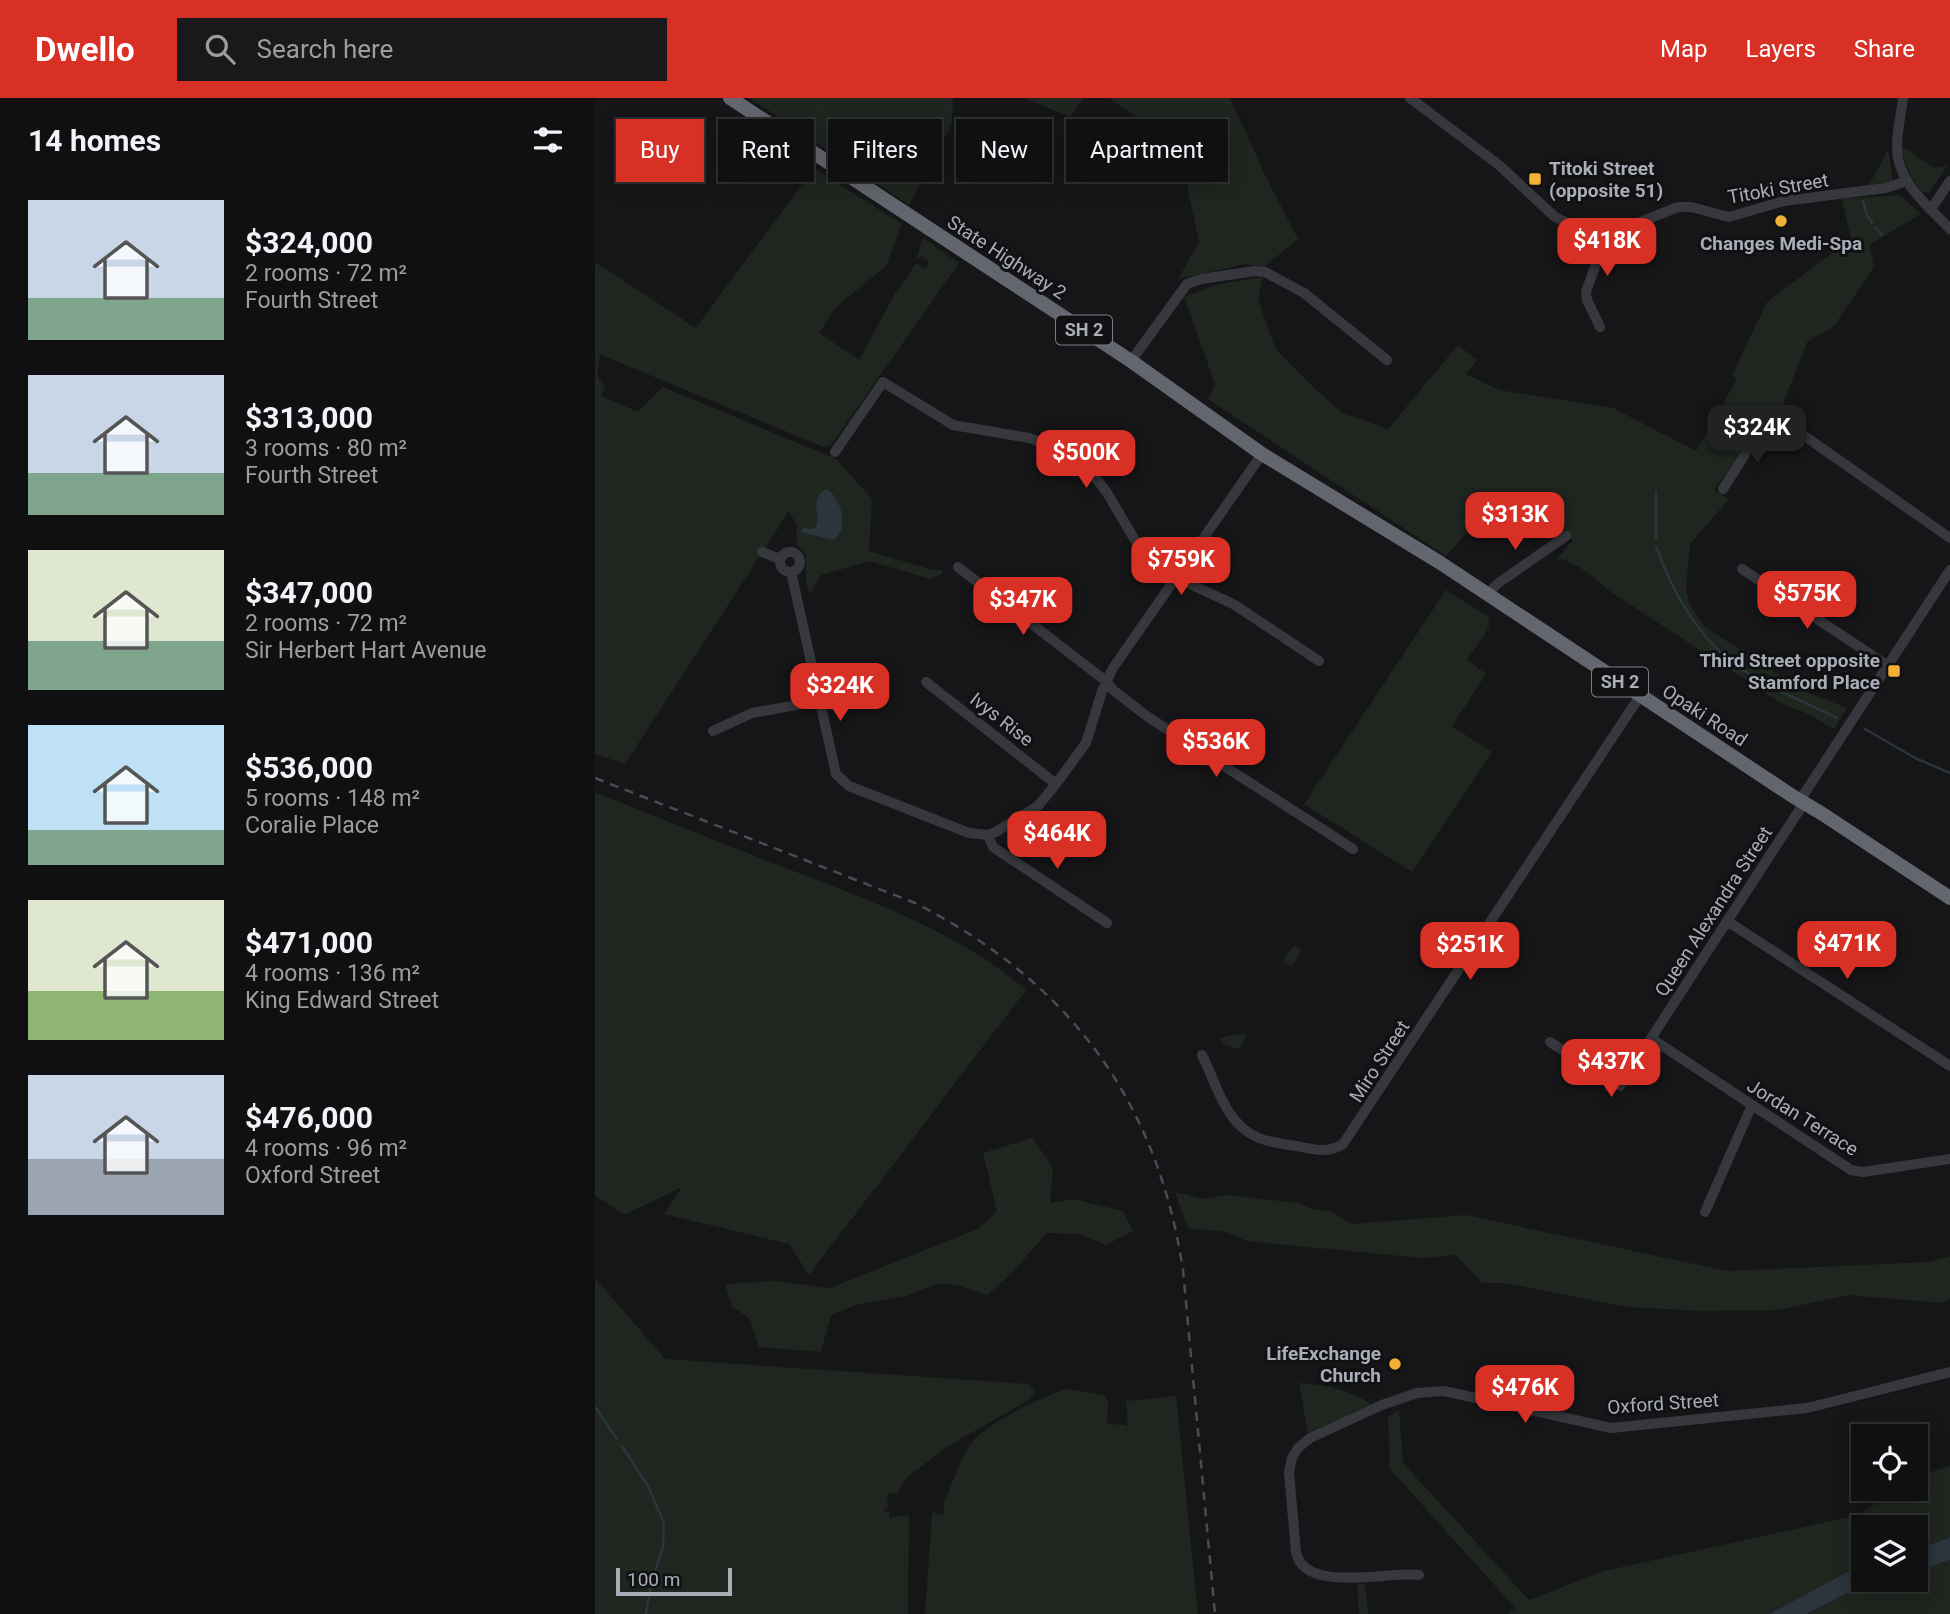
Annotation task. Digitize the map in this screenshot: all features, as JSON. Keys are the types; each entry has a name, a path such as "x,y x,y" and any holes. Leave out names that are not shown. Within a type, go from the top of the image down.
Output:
{"highway":[{"name":"State Highway 2","path":"730,98 1131,361 1262,454 1439,562"},
{"name":"Opaki Road","path":"1439,562 1950,898"}],"street":[{"name":"Titoki Street","path":"1410,98 1499,164 1565,223 1591,230 1623,229 1678,207 1691,207 1729,217 1784,201 1886,188 1907,181"},
{"path":"1903,98 1897,148 1900,166 1907,181 1950,229"},
{"path":"1931,209 1950,181"},
{"path":"1600,327 1586,292 1608,230"},
{"path":"1131,361 1187,284 1201,279 1255,271 1265,272 1304,293 1387,360"},
{"path":"835,452 883,382 953,425 1042,441 1073,460 1100,483 1136,542 1153,558 1177,576 1235,606 1319,662"},
{"path":"1723,489 1764,424 1773,418 1782,419 1950,538"},
{"path":"791,572 836,774 849,786 969,833 988,835 1038,806 1086,743 1113,668 1262,454"},
{"path":"1487,595 1496,584 1566,536"},
{"path":"762,552 780,559"},
{"path":"787,552 796,554 800,563 797,569 791,572 782,569 780,559 787,552"},
{"path":"957,568 1107,682 1113,690 1148,717 1353,849"},
{"path":"1742,569 1888,666"},
{"name":"Queen Alexandra Street","path":"1550,1042 1621,1086 1800,809 1804,794 1950,570"},
{"name":"Ivys Rise","path":"926,682 1056,784"},
{"name":"Miro Street","path":"1202,1055 1226,1108 1245,1130 1256,1137 1268,1142 1324,1151 1343,1144 1640,696"},
{"path":"713,731 752,713 819,701"},
{"path":"988,835 993,847 1107,923"},
{"path":"1727,921 1950,1066"},
{"name":"Jordan Terrace","path":"1652,1039 1851,1170 1863,1172 1950,1159"},
{"path":"1705,1212 1752,1105"},
{"name":"Oxford Street","path":"1419,1575 1404,1573 1333,1578 1304,1568 1297,1560 1289,1472 1291,1458 1298,1447 1310,1438 1382,1405 1428,1391 1444,1391 1611,1428 1807,1408 1950,1373"}],"shaded area":[{"path":"750,98 953,98 952,123 942,142 942,119 828,119 828,150 814,141 814,119 781,119"},
{"path":"1025,98 1083,98 1070,117"},
{"path":"1109,98 1230,98 1298,239 1264,267 1246,264 1178,279 1199,242 1186,182 1228,182 1228,119 1140,119"},
{"path":"1902,146 1934,168 1947,166 1929,193 1921,191 1911,175"},
{"path":"1888,150 1893,182 1869,185"},
{"path":"814,168 828,177 828,182 836,182 902,224 886,266 835,308 819,333 858,359 914,265 918,264 925,269 929,262 921,256 919,259 917,257 923,238 959,263 831,445 824,447 601,355 598,372 605,386 601,396 638,412 663,387 836,459 872,499 869,551 933,570 942,570 943,573 930,579 869,561 821,575 809,595 806,556 797,545 796,524 789,511 625,764 595,754 595,262 696,328 804,182 814,182"},
{"path":"875,182 921,182 909,205"},
{"path":"1899,195 1921,214 1869,245 1874,267 1834,326 1807,342 1781,409 1772,410 1714,490 1729,499 1690,544 1686,590 1691,607 1705,627 1804,691 1847,708 1834,729 1806,713 1784,705 1611,592 1585,571 1557,559 1573,540 1496,500 1446,556 1208,399 1215,384 1184,297 1219,284 1263,277 1258,299 1275,348 1341,412 1388,429 1458,345 1477,360 1466,374 1499,390 1613,408 1696,451 1737,379 1732,375 1767,302 1851,239 1842,199"},
{"path":"826,489 836,499 842,513 842,528 834,540 800,532 803,528 813,529 817,525 818,496"},
{"path":"1446,590 1490,618 1487,624 1490,626 1467,660 1486,674 1452,726 1492,752 1412,872 1304,804"},
{"path":"595,792 920,923 975,953 1026,990 809,1275 789,1244 664,1214 682,1187 624,1215 595,1195"},
{"path":"1294,945 1302,950 1292,967 1283,961"},
{"path":"1243,1033 1247,1036 1239,1049 1223,1044 1219,1038"},
{"path":"1032,1138 1053,1167 1050,1203 1073,1199 1123,1211 1133,1231 1106,1245 1080,1234 1047,1233 1011,1274 987,1295 957,1285 937,1284 906,1296 859,1304 831,1315 821,1352 759,1347 750,1319 732,1306 725,1284 776,1281 830,1288 980,1228 997,1211 983,1153"},
{"path":"1175,1192 1203,1199 1227,1195 1300,1203 1312,1209 1330,1211 1351,1224 1466,1215 1727,1271 1929,1262 1950,1256 1950,1299 1943,1303 1848,1295 1778,1310 1704,1311 1628,1307 1505,1283 1482,1283 1456,1255 1421,1258 1247,1241 1225,1232 1188,1228"},
{"path":"595,1278 665,1359 1028,1384 1035,1392 1029,1400 950,1445 905,1479 898,1492 887,1494 888,1508 884,1509 885,1513 889,1512 890,1518 909,1515 908,1614 595,1614"},
{"path":"1299,1383 1337,1389 1372,1404 1308,1433"},
{"path":"1066,1389 1104,1395 1108,1402 1107,1424 1126,1425 1128,1429 1126,1401 1176,1396 1198,1614 925,1614 932,1514 945,1513 943,1505 970,1446 981,1433 1003,1418"},
{"path":"1399,1410 1403,1463 1529,1600 1604,1571 1851,1517 1851,1571 1769,1614 1508,1614 1515,1608 1390,1469 1388,1417"},
{"path":"1950,1466 1950,1537 1928,1545 1928,1515 1858,1515 1879,1501 1928,1501 1928,1473"},
{"path":"1950,1537 1950,1560 1928,1567 1928,1545"},
{"path":"1950,1560 1950,1614 1807,1614 1851,1591 1928,1592 1928,1567"},
{"path":"1851,1571 1851,1591 1807,1614 1769,1614"},
{"path":"1357,1583 1365,1584 1368,1614 1359,1614"}],"waterway":[{"path":"1863,201 1872,223"},
{"path":"1875,227 1882,235"},
{"path":"1656,491 1656,538"},
{"path":"1656,546 1686,610 1719,651 1756,678 1837,718"},
{"path":"1865,729 1915,758 1950,773"},
{"path":"595,1407 617,1439"},
{"path":"622,1446 648,1486 664,1523 663,1547 651,1584 646,1614"}],"railway":[{"path":"595,778 915,903 969,934 1018,969 1060,1008 1097,1052 1127,1099 1152,1151 1170,1208 1183,1270 1215,1614"}],"place":[{"name":"Titoki Street (opposite 51)","path":"1535,179"},
{"name":"Changes Medi-Spa","path":"1781,221"},
{"name":"Third Street opposite Stamford Place","path":"1894,671"},
{"name":"LifeExchange Church","path":"1395,1364"}]}
